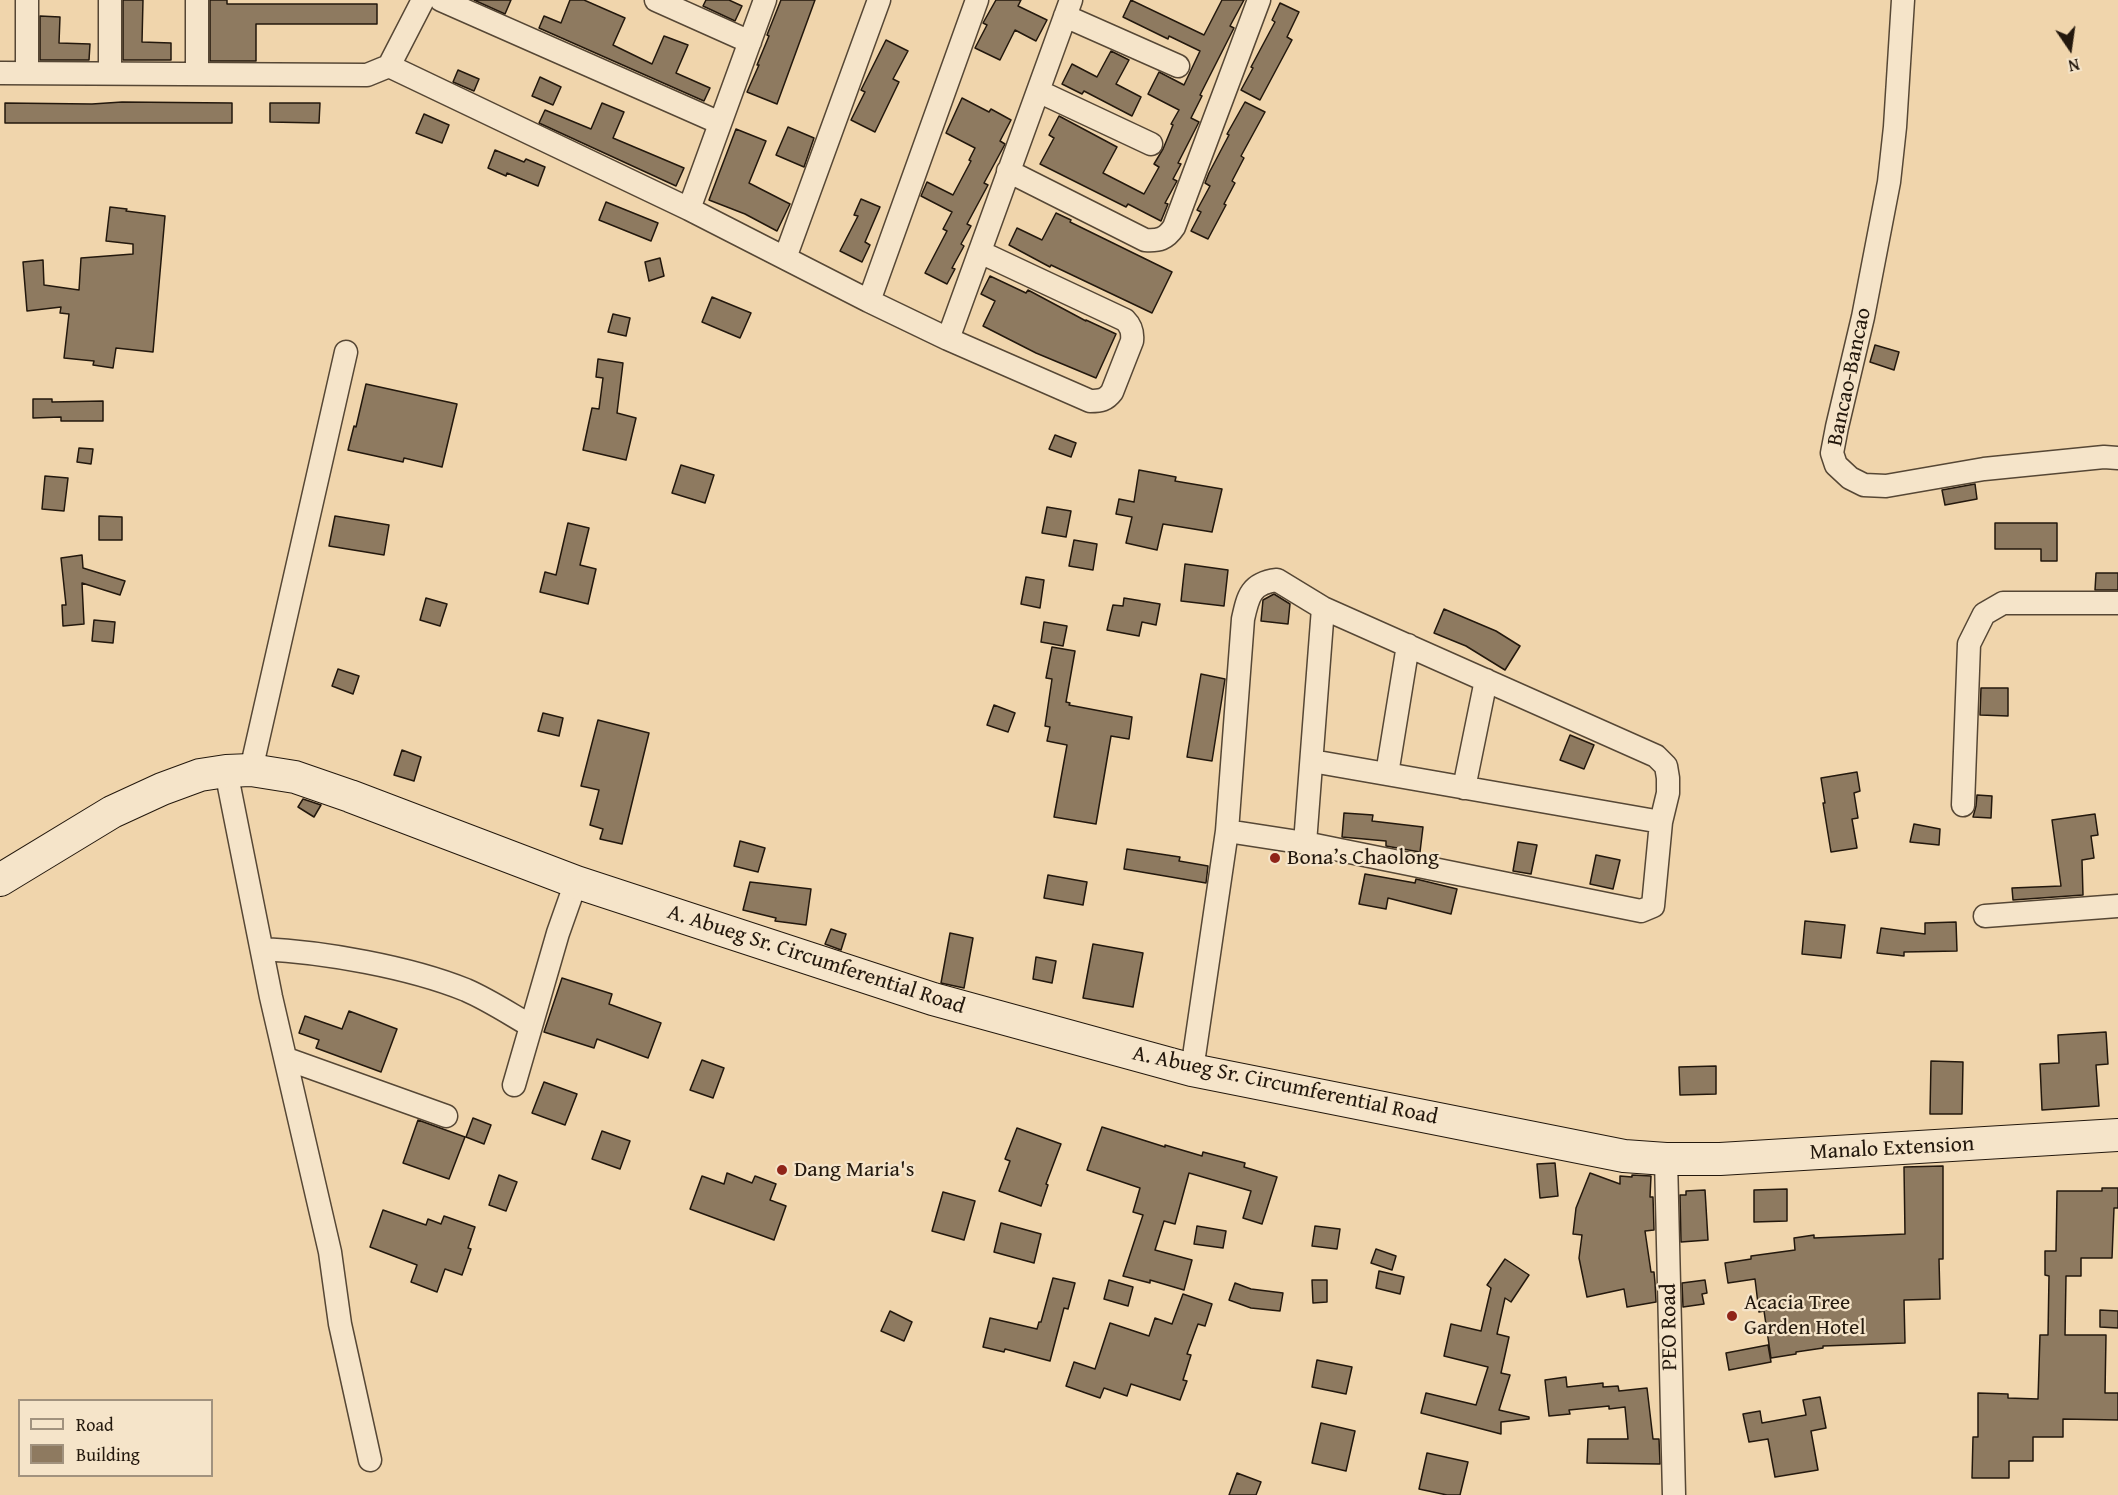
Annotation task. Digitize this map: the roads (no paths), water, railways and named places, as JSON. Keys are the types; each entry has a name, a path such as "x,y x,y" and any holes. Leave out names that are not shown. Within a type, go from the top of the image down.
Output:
{"street":[{"path":"27,0 27,72"},
{"path":"110,0 110,73"},
{"path":"197,0 197,73"},
{"path":"0,73 367,75 389,66 423,0"},
{"path":"441,0 720,123"},
{"path":"656,0 750,42"},
{"path":"689,209 765,0"},
{"path":"785,258 879,0"},
{"path":"869,301 977,0"},
{"path":"1008,171 1145,240 1161,240 1168,236 1174,227 1259,0"},
{"name":"Bancao-Bancao","path":"1904,0 1895,127 1888,182 1863,317 1837,427 1833,453 1836,465 1850,478 1864,485 1886,486 1984,469 2104,457 2118,459"},
{"path":"948,339 1068,8 1178,66"},
{"path":"389,66 689,209 948,339 1090,401 1108,398 1132,341 1131,329 1125,320 980,252"},
{"path":"1038,91 1151,144"},
{"path":"346,352 238,771 262,949 271,997 330,1252 339,1324 370,1460"},
{"path":"1192,1070 1227,831 1243,619 1252,590 1259,584 1277,580 1323,608 1656,756 1666,765 1668,778 1668,793 1661,822 1653,906 1641,911 1305,843 1227,831"},
{"path":"1964,805 1969,644 1984,614 2003,603 2118,603"},
{"path":"1305,843 1323,608"},
{"path":"1387,774 1408,645"},
{"path":"1464,788 1486,680"},
{"path":"1311,761 1661,822"},
{"name":"A. Abueg Sr. Circumferential Road","path":"0,880 112,812 162,789 200,775 238,771 295,777 576,882 933,999 1192,1070 1624,1156 1666,1159"},
{"path":"514,1085 558,933 576,882"},
{"path":"1985,916 2118,906"},
{"path":"262,949 299,951 378,966 443,982 468,991 531,1026"},
{"path":"287,1059 446,1116"},
{"name":"Manalo Extension","path":"1666,1159 1732,1158 2118,1135"},
{"name":"PEO Road","path":"1666,1159 1674,1495"}],"place":[{"name":"Bona’s Chaolong","path":"1275,858"},
{"name":"Dang Maria's","path":"782,1170"},
{"name":"Acacia Tree Garden Hotel","path":"1732,1316"}]}
